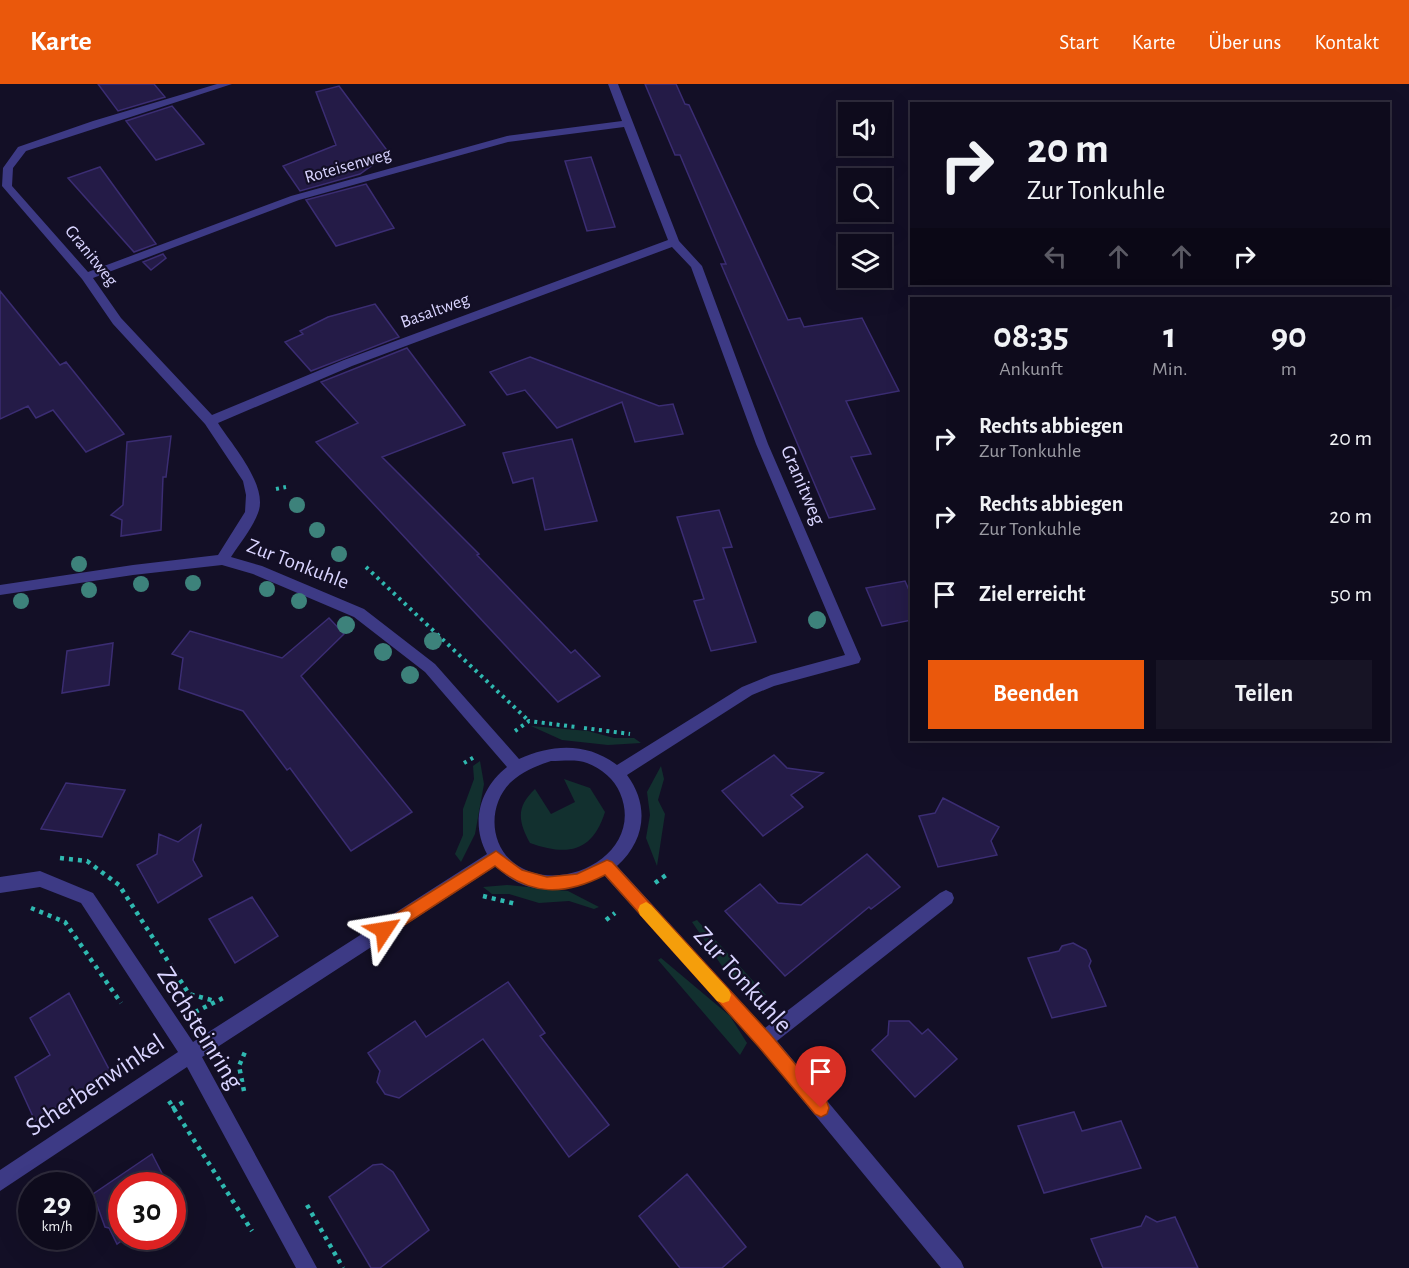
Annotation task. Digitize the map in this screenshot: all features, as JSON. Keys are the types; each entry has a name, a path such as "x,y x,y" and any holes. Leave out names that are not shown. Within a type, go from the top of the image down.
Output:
{"street":[{"name":"Granitweg","path":"222,560 252,512 254,495 249,480 210,421 117,321 86,277 7,186 8,168 22,149 97,123 227,84"},
{"name":"Granitweg","path":"613,84 674,242 696,266 762,444 854,659 771,681 747,691 617,773"},
{"name":"Roteisenweg","path":"86,277 295,198 507,139 629,123"},
{"name":"Basaltweg","path":"210,421 348,363 674,242"},
{"name":"Zur Tonkuhle","path":"0,590 133,570 222,560 305,588 359,613 430,668 517,768"},
{"path":"551,754 587,756 617,773 632,794 636,820 627,845 607,867 579,881 547,884 518,875 496,857 485,834 486,809 497,786 517,768 551,754"},
{"path":"190,1054 496,857"},
{"name":"Zur Tonkuhle","path":"607,867 764,1040 954,1268"},
{"name":"Zechsteinring","path":"0,885 40,879 87,898 190,1054 307,1268"},
{"path":"764,1040 946,898"},
{"name":"Scherbenwinkel","path":"0,1181 190,1054"}],"path":[{"name":"Zur Tonkuhle","path":"366,567 529,721"},
{"path":"471,893 524,906"},
{"path":"28,908 39,910 65,922 122,1005"},
{"path":"245,1098 239,1066 249,1043"},
{"path":"159,1075 172,1109 258,1240"},
{"path":"303,1198 343,1268"}],"green space":[{"path":"531,726 588,731 614,738 634,738 641,743 608,745 562,740"},
{"path":"480,761 484,784 475,834 461,862 455,854 463,835 463,809 474,779 473,766"},
{"path":"661,766 664,779 658,800 665,814 657,866 646,838 650,815 647,792"},
{"path":"564,779 590,788 605,812 600,826 593,836 576,848 556,849 530,843 521,821 525,802 535,789 551,814 575,802"},
{"path":"507,885 568,891 599,907 594,909 569,901 539,903 509,894 492,894 483,887"},
{"path":"697,920 766,995 758,997 722,966 692,922"},
{"path":"661,958 730,1016 747,1043 740,1055 658,960"}],"building":[{"path":"98,84 154,84 165,97 118,111"},
{"path":"645,84 676,84 685,104 689,105 788,320 800,318 804,327 862,318 899,391 846,401 871,454 851,457 875,509 829,518 721,264 726,264 680,155 675,155"},
{"path":"339,86 389,153 360,174 300,191 283,166 336,145 316,92"},
{"path":"172,106 204,144 156,160 126,121"},
{"path":"591,157 615,227 587,231 565,161"},
{"path":"100,167 156,244 134,252 68,178"},
{"path":"366,184 394,228 336,246 306,200"},
{"path":"163,254 166,258 151,270 143,262"},
{"path":"0,291 60,365 66,362 124,434 86,452 53,410 36,418 28,406 0,419"},
{"path":"375,304 399,337 311,371 285,342 303,334 300,331 328,317"},
{"path":"407,348 465,425 382,457 479,554 477,555 571,653 575,650 600,676 558,702 316,442 358,423 321,382"},
{"path":"530,357 659,406 673,404 683,434 635,442 622,402 557,428 525,390 507,395 490,372"},
{"path":"171,436 166,477 163,477 161,530 121,536 122,520 111,515 123,505 127,442"},
{"path":"572,439 597,521 545,530 533,478 513,483 503,453"},
{"path":"719,510 732,547 723,548 756,642 711,651 694,601 704,599 677,517"},
{"path":"905,581 910,592 910,620 882,626 866,588"},
{"path":"329,618 344,634 301,676 412,812 351,851 290,768 287,770 243,711 179,689 183,658 172,654 190,631 282,658"},
{"path":"113,643 109,685 62,693 67,651"},
{"path":"774,755 787,768 823,773 791,795 803,807 763,836 722,791"},
{"path":"66,783 125,790 102,837 41,829"},
{"path":"943,798 999,827 991,841 997,855 938,867 919,816 935,813"},
{"path":"201,825 193,860 202,876 158,903 137,865 157,854 159,834 178,842"},
{"path":"867,854 900,887 871,909 869,907 785,976 725,911 760,884 778,903 801,905"},
{"path":"252,897 278,936 235,963 209,919"},
{"path":"1073,943 1086,950 1091,961 1089,966 1106,1006 1052,1018 1028,958 1059,951 1062,946"},
{"path":"508,982 545,1033 540,1036 609,1125 569,1157 483,1039 399,1098 385,1094 377,1082 380,1071 368,1053 415,1021 426,1037"},
{"path":"69,993 111,1073 35,1121 15,1077 50,1055 30,1018"},
{"path":"889,1021 909,1021 922,1034 928,1029 957,1059 915,1097 872,1050 888,1035"},
{"path":"1074,1112 1082,1131 1121,1121 1141,1168 1044,1193 1018,1126"},
{"path":"152,1154 161,1172 125,1172"},
{"path":"382,1164 393,1172 429,1230 380,1268 371,1268 329,1197 373,1165"},
{"path":"687,1174 746,1247 722,1268 680,1268 639,1216"},
{"path":"108,1184 108,1228 105,1227 96,1202 96,1192"},
{"path":"1146,1216 1157,1222 1175,1217 1198,1268 1103,1268 1091,1239 1141,1226"}],"slow traffic":[{"path":"646,910 723,995"}],"route":[{"path":"384,930 496,857 518,875 547,884 579,881 607,867 764,1040 821,1108"}]}
